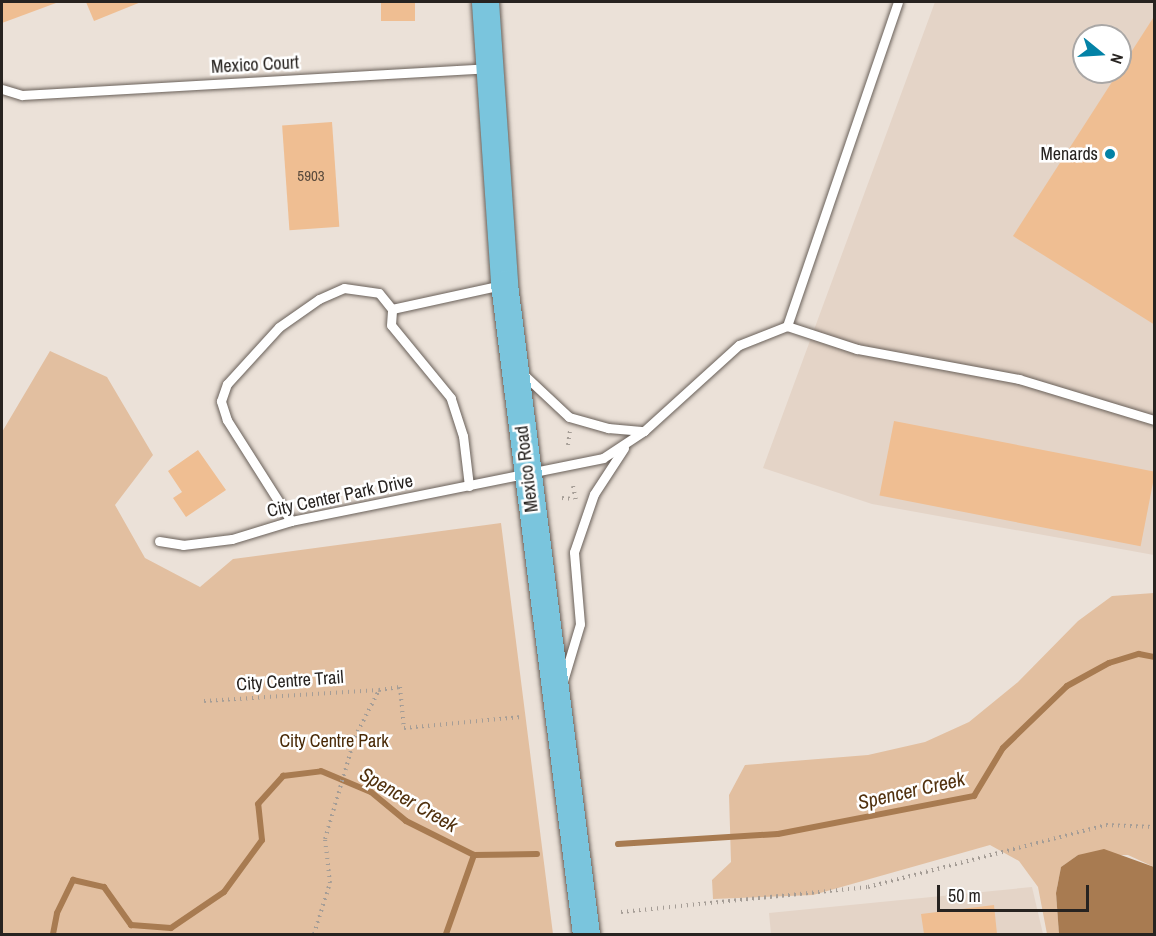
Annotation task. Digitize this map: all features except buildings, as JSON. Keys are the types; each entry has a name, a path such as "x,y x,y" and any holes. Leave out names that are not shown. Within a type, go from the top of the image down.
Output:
{"main road":[{"name":"Mexico Road","path":"484,2 504,284 586,934"}],"lane":[{"path":"787,326 898,2"},
{"name":"Mexico Court","path":"2,89 22,95 489,68"},
{"path":"392,309 504,284"},
{"path":"291,521 227,420 222,401 227,384 279,327 319,299 344,288 379,293 392,309 391,324 451,398 463,436 469,486"},
{"path":"557,700 580,624 574,552 594,494 624,447 739,345 787,326 857,349 1019,380 1155,420"},
{"path":"515,365 569,417 608,428 644,431"},
{"name":"City Center Park Drive","path":"159,541 206,544 291,521 580,465 624,447"}],"path":[{"path":"568,445 571,425"},
{"path":"573,486 574,499"},
{"path":"562,498 574,499 579,504"},
{"name":"City Centre Trail","path":"204,701 400,687 404,728 521,717"},
{"path":"314,934 330,883 325,839 336,810 355,736 379,690"},
{"path":"621,912 868,887 1106,825 1155,827"}],"shaded area":[{"path":"935,2 1154,2 1154,555 872,504 763,468"},
{"path":"1104,849 1154,867 1154,934 1059,934 1056,893 1061,867 1078,855"},
{"path":"1032,887 1043,934 771,934 769,913"}],"green space":[{"name":"City Centre Park","path":"50,351 107,377 153,455 115,505 145,558 200,587 233,559 501,523 553,934 2,934 2,432"},
{"path":"1154,593 1154,867 1128,855 1078,855 1061,867 1056,893 1059,934 1047,934 1038,887 1019,861 990,845 813,895 713,899 712,880 731,862 729,795 745,765 868,755 925,742 969,722 1018,682 1078,621 1112,596"}],"waterway":[{"name":"Spencer Creek","path":"618,844 778,834 974,796 1003,748 1067,686 1109,663 1139,654 1154,657"},
{"name":"Spencer Creek","path":"53,934 57,913 73,880 104,887 131,925 171,928 224,892 262,840 258,804 283,776 321,771 371,792 406,821 474,855 537,854"},
{"path":"446,934 474,855"}],"place":[{"name":"Menards","path":"1110,154"}]}
